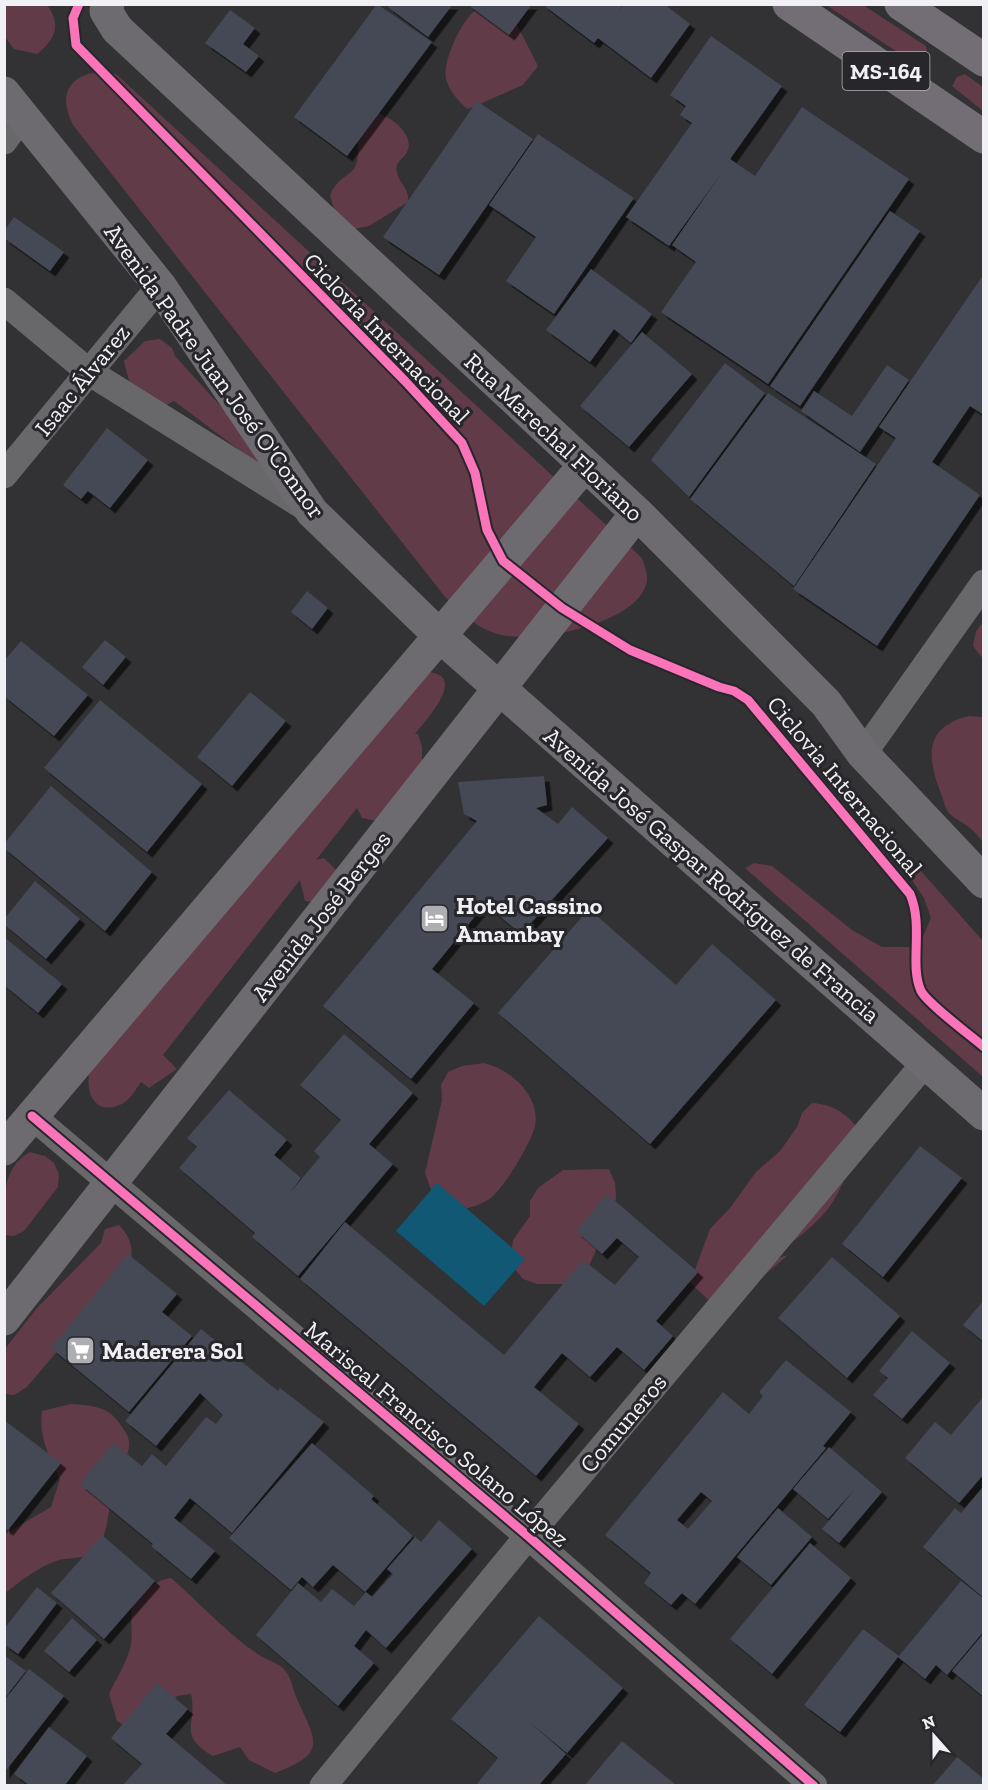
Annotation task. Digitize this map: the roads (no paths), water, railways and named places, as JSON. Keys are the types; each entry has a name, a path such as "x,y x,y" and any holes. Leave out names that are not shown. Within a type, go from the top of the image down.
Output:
{"main road":[{"name":"MS-164","path":"789,4 984,137"},
{"name":"MS-164","path":"901,4 984,60"},
{"name":"Rua Marechal Floriano","path":"107,8 117,29 637,513 826,703 863,754 984,882"},
{"name":"Avenida Padre Juan José O'Connor","path":"10,117 160,286 312,512 440,636"},
{"path":"4,1149 584,466"},
{"name":"Avenida José Berges","path":"9,1302 111,1182 637,513"},
{"name":"Avenida José Gaspar Rodríguez de Francia","path":"440,636 984,1114"}],"street":[{"name":"Isaac Álvarez","path":"4,475 160,286"},
{"path":"4,301 89,372 312,512"},
{"path":"863,754 984,583"},
{"name":"Comuneros","path":"323,1785 528,1536 925,1063"},
{"name":"Mariscal Francisco Solano López","path":"32,1116 528,1536 813,1785"}],"water":[{"path":"437,1183 525,1259 484,1306 396,1231"}],"place":[{"name":"Hotel Cassino Amambay","path":"435,919"},
{"name":"Maderera Sol","path":"81,1350"}]}
